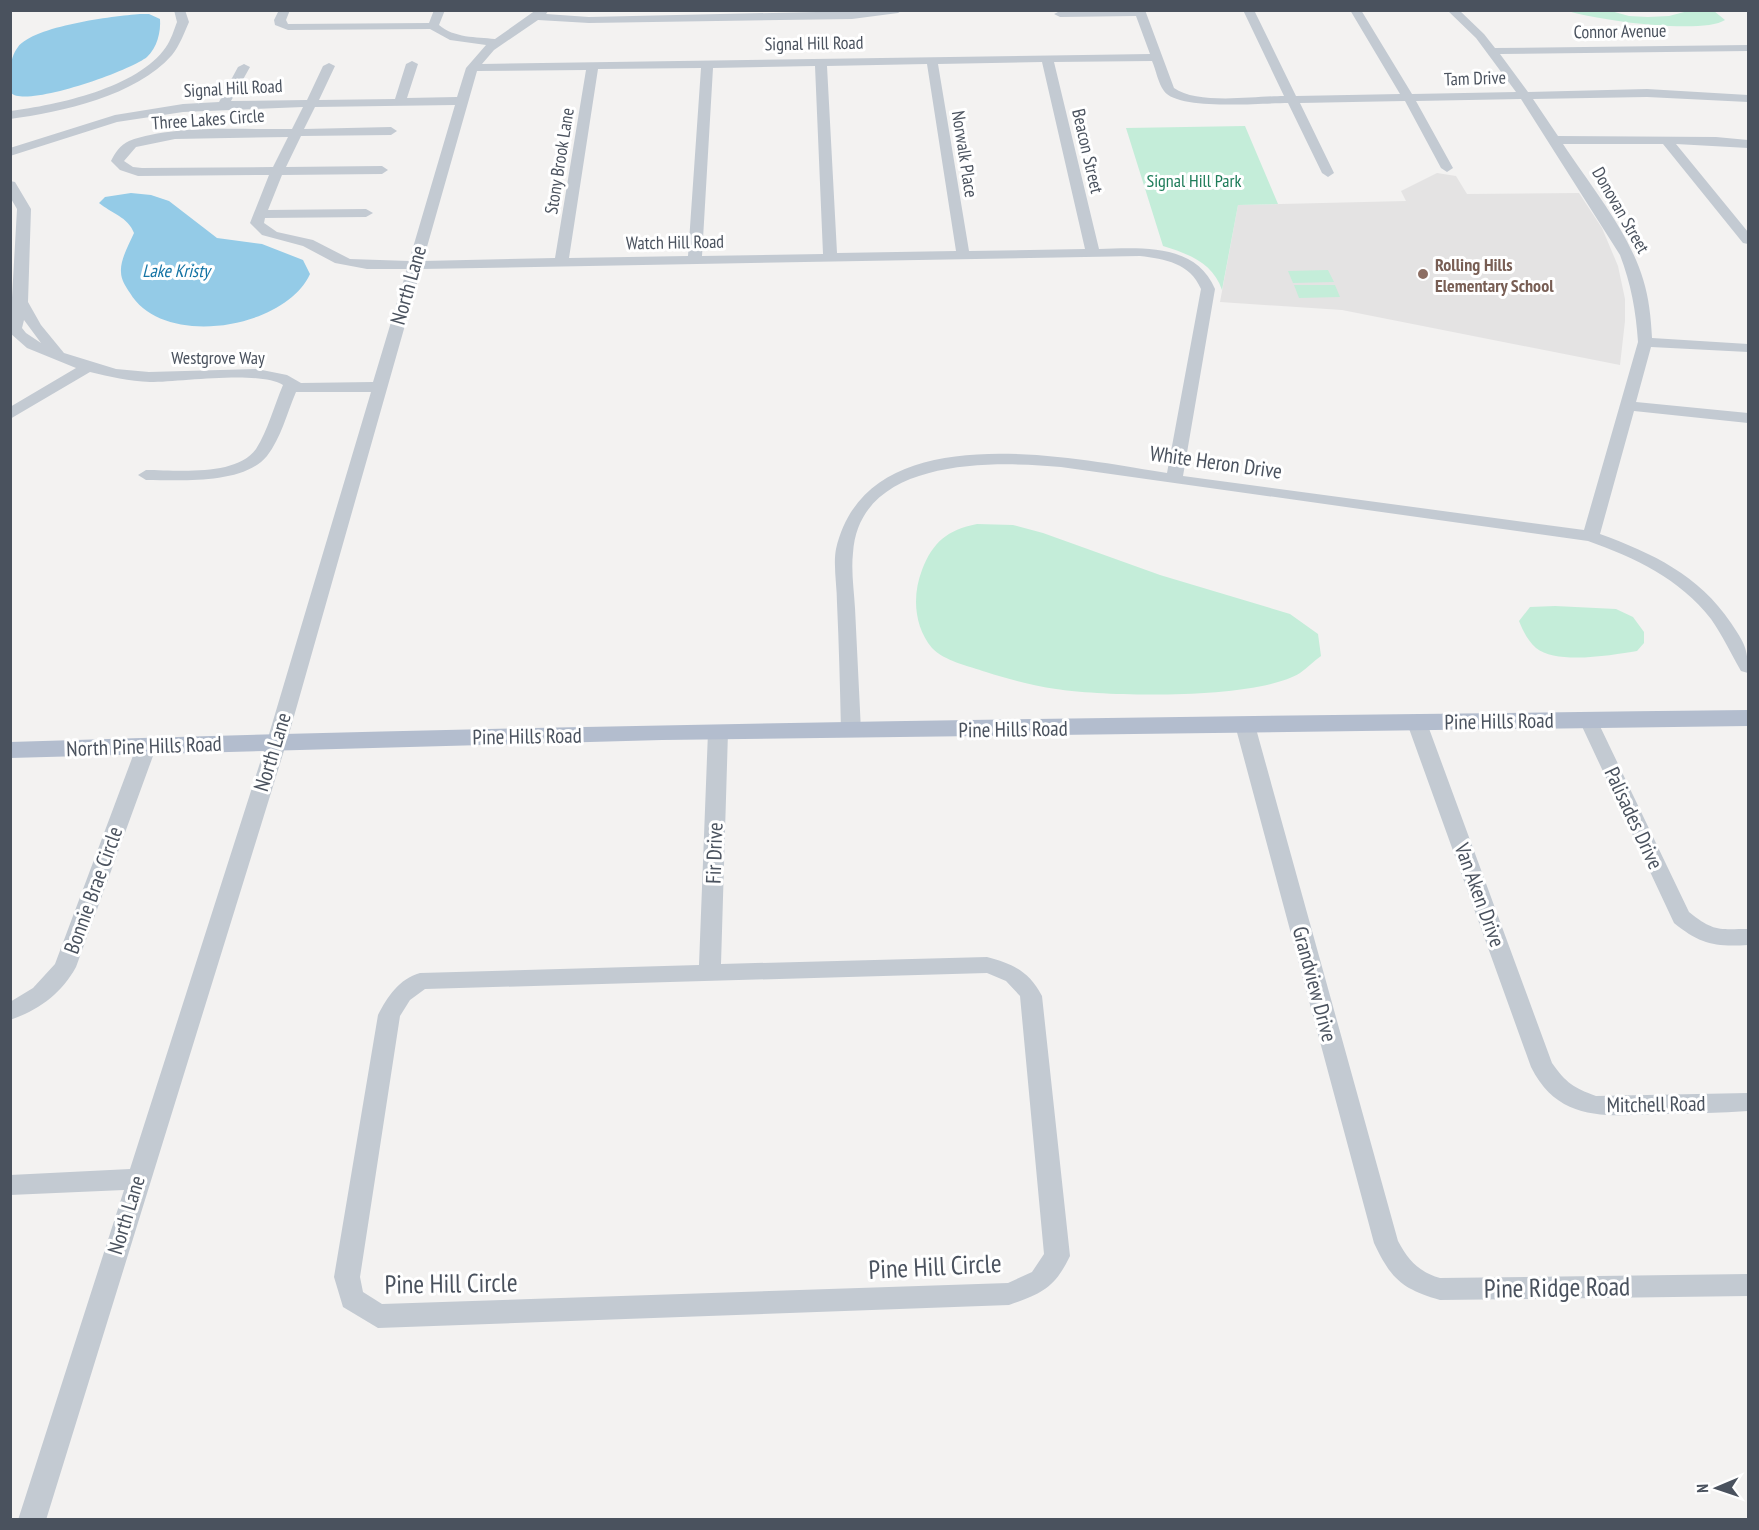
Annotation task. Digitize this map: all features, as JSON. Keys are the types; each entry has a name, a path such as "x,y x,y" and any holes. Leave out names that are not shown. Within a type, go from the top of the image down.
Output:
{"main road":[{"name":"Pine Hills Road","path":"277,741 718,732 1749,718"},
{"name":"North Pine Hills Road","path":"10,750 277,741"}],"street":[{"path":"10,115 44,125 60,121 113,88 152,69 170,50 183,22 179,10"},
{"path":"285,10 280,20 281,25 296,28 433,26 445,34 496,43"},
{"path":"433,26 440,10"},
{"path":"539,13 589,20 707,14 852,16 898,10"},
{"path":"1248,10 1328,173"},
{"path":"1355,10 1409,98 1447,168"},
{"name":"Donovan Street","path":"1452,10 1480,36 1524,94 1594,200 1627,255 1637,281 1645,342 1591,536"},
{"path":"1060,14 1139,12 1156,57"},
{"name":"North Lane","path":"32,1520 137,1179 277,741 472,68 483,53 539,13"},
{"name":"Connor Avenue","path":"1492,51 1749,48"},
{"name":"Signal Hill Road","path":"472,68 1156,57"},
{"name":"Tam Drive","path":"1156,57 1169,90 1177,96 1202,101 1647,93 1749,98"},
{"name":"Beacon Street","path":"1047,58 1093,252"},
{"name":"Norwalk Place","path":"932,60 963,255"},
{"path":"821,61 830,256"},
{"path":"695,260 707,63"},
{"path":"400,102 412,64"},
{"name":"Stony Brook Lane","path":"561,262 593,65"},
{"path":"329,66 296,132 260,214 366,213"},
{"path":"223,105 244,67"},
{"name":"Signal Hill Road","path":"10,152 44,125 60,121 131,116 223,105 462,100"},
{"path":"296,132 391,131"},
{"name":"Three Lakes Circle","path":"279,170 133,171 122,168 117,161 122,152 132,144 175,135 296,132"},
{"path":"1555,140 1666,140 1749,144"},
{"path":"1666,140 1749,240"},
{"path":"279,170 382,170"},
{"name":"Westgrove Way","path":"10,185 24,209 15,328 20,336 32,345 88,367 116,374 149,377 269,375 282,378 298,388 378,387"},
{"name":"Watch Hill Road","path":"260,214 257,223 262,230 277,237 310,244 340,260 360,264 414,266 1093,252 1140,252 1166,255 1190,264 1205,278 1208,289 1174,479"},
{"path":"1645,342 1749,348"},
{"path":"10,414 88,367"},
{"path":"146,475 229,471 249,463 260,454 291,385"},
{"path":"1628,406 1749,418"},
{"name":"White Heron Drive","path":"851,731 844,552 847,534 854,519 872,494 899,478 925,469 980,459 1029,460 1591,536 1651,559 1668,568 1695,588 1723,621 1749,667"},
{"name":"Palisades Drive","path":"1588,720 1681,917 1701,933 1723,938 1749,937"},
{"name":"Van Aken Drive","path":"1417,723 1542,1067"},
{"name":"Grandview Drive","path":"1245,725 1386,1243"},
{"name":"Fir Drive","path":"710,974 718,732"},
{"name":"Bonnie Brae Circle","path":"10,1011 20,1009 44,995 65,967 147,745"},
{"name":"Pine Hill Circle","path":"987,965 1004,969 1022,980 1030,996 1058,1256 1041,1280 1008,1294 378,1316 352,1299 347,1277 389,1015 402,994 420,981 710,974 987,965"},
{"name":"Mitchell Road","path":"1542,1067 1556,1087 1571,1097 1596,1106 1749,1102"},
{"path":"10,1185 137,1179"},
{"name":"Pine Ridge Road","path":"1386,1243 1401,1270 1419,1283 1440,1289 1749,1285"}],"shaded area":[{"name":"Rolling Hills Elementary School","path":"1437,173 1456,176 1467,194 1579,193 1602,228 1618,266 1625,299 1620,365 1342,310 1220,302 1238,205 1406,201 1401,191"}],"green space":[{"path":"1568,11 1611,11 1629,16 1648,17 1669,16 1688,11 1714,11 1725,20 1713,24 1673,26 1624,22"},
{"name":"Signal Hill Park","path":"1245,126 1278,204 1238,205 1222,290 1213,273 1206,266 1191,256 1163,246 1126,128"},
{"path":"1328,270 1334,282 1293,283 1288,271"},
{"path":"1294,285 1335,285 1340,297 1299,298"},
{"path":"977,524 1013,525 1043,533 1160,575 1290,614 1318,634 1321,656 1300,673 1279,682 1217,692 1144,695 1080,692 1038,686 957,663 937,653 921,630 918,621 917,590 926,560 936,545 949,534"},
{"path":"1530,607 1616,609 1633,617 1644,632 1644,643 1637,651 1600,656 1571,657 1545,653 1531,642 1519,621"}],"water":[{"path":"149,14 160,19 158,40 147,57 121,71 56,92 36,96 20,96 11,93 10,69 13,57 18,47 27,40 40,33 75,23"},
{"name":"Lake Kristy","path":"131,193 151,195 169,201 217,238 262,244 303,260 310,274 296,293 276,308 251,319 223,325 195,326 169,321 146,311 130,293 122,278 122,262 134,233 128,223 99,203 105,197"}],"place":[{"name":"Rolling Hills Elementary School","path":"1423,274"}]}
